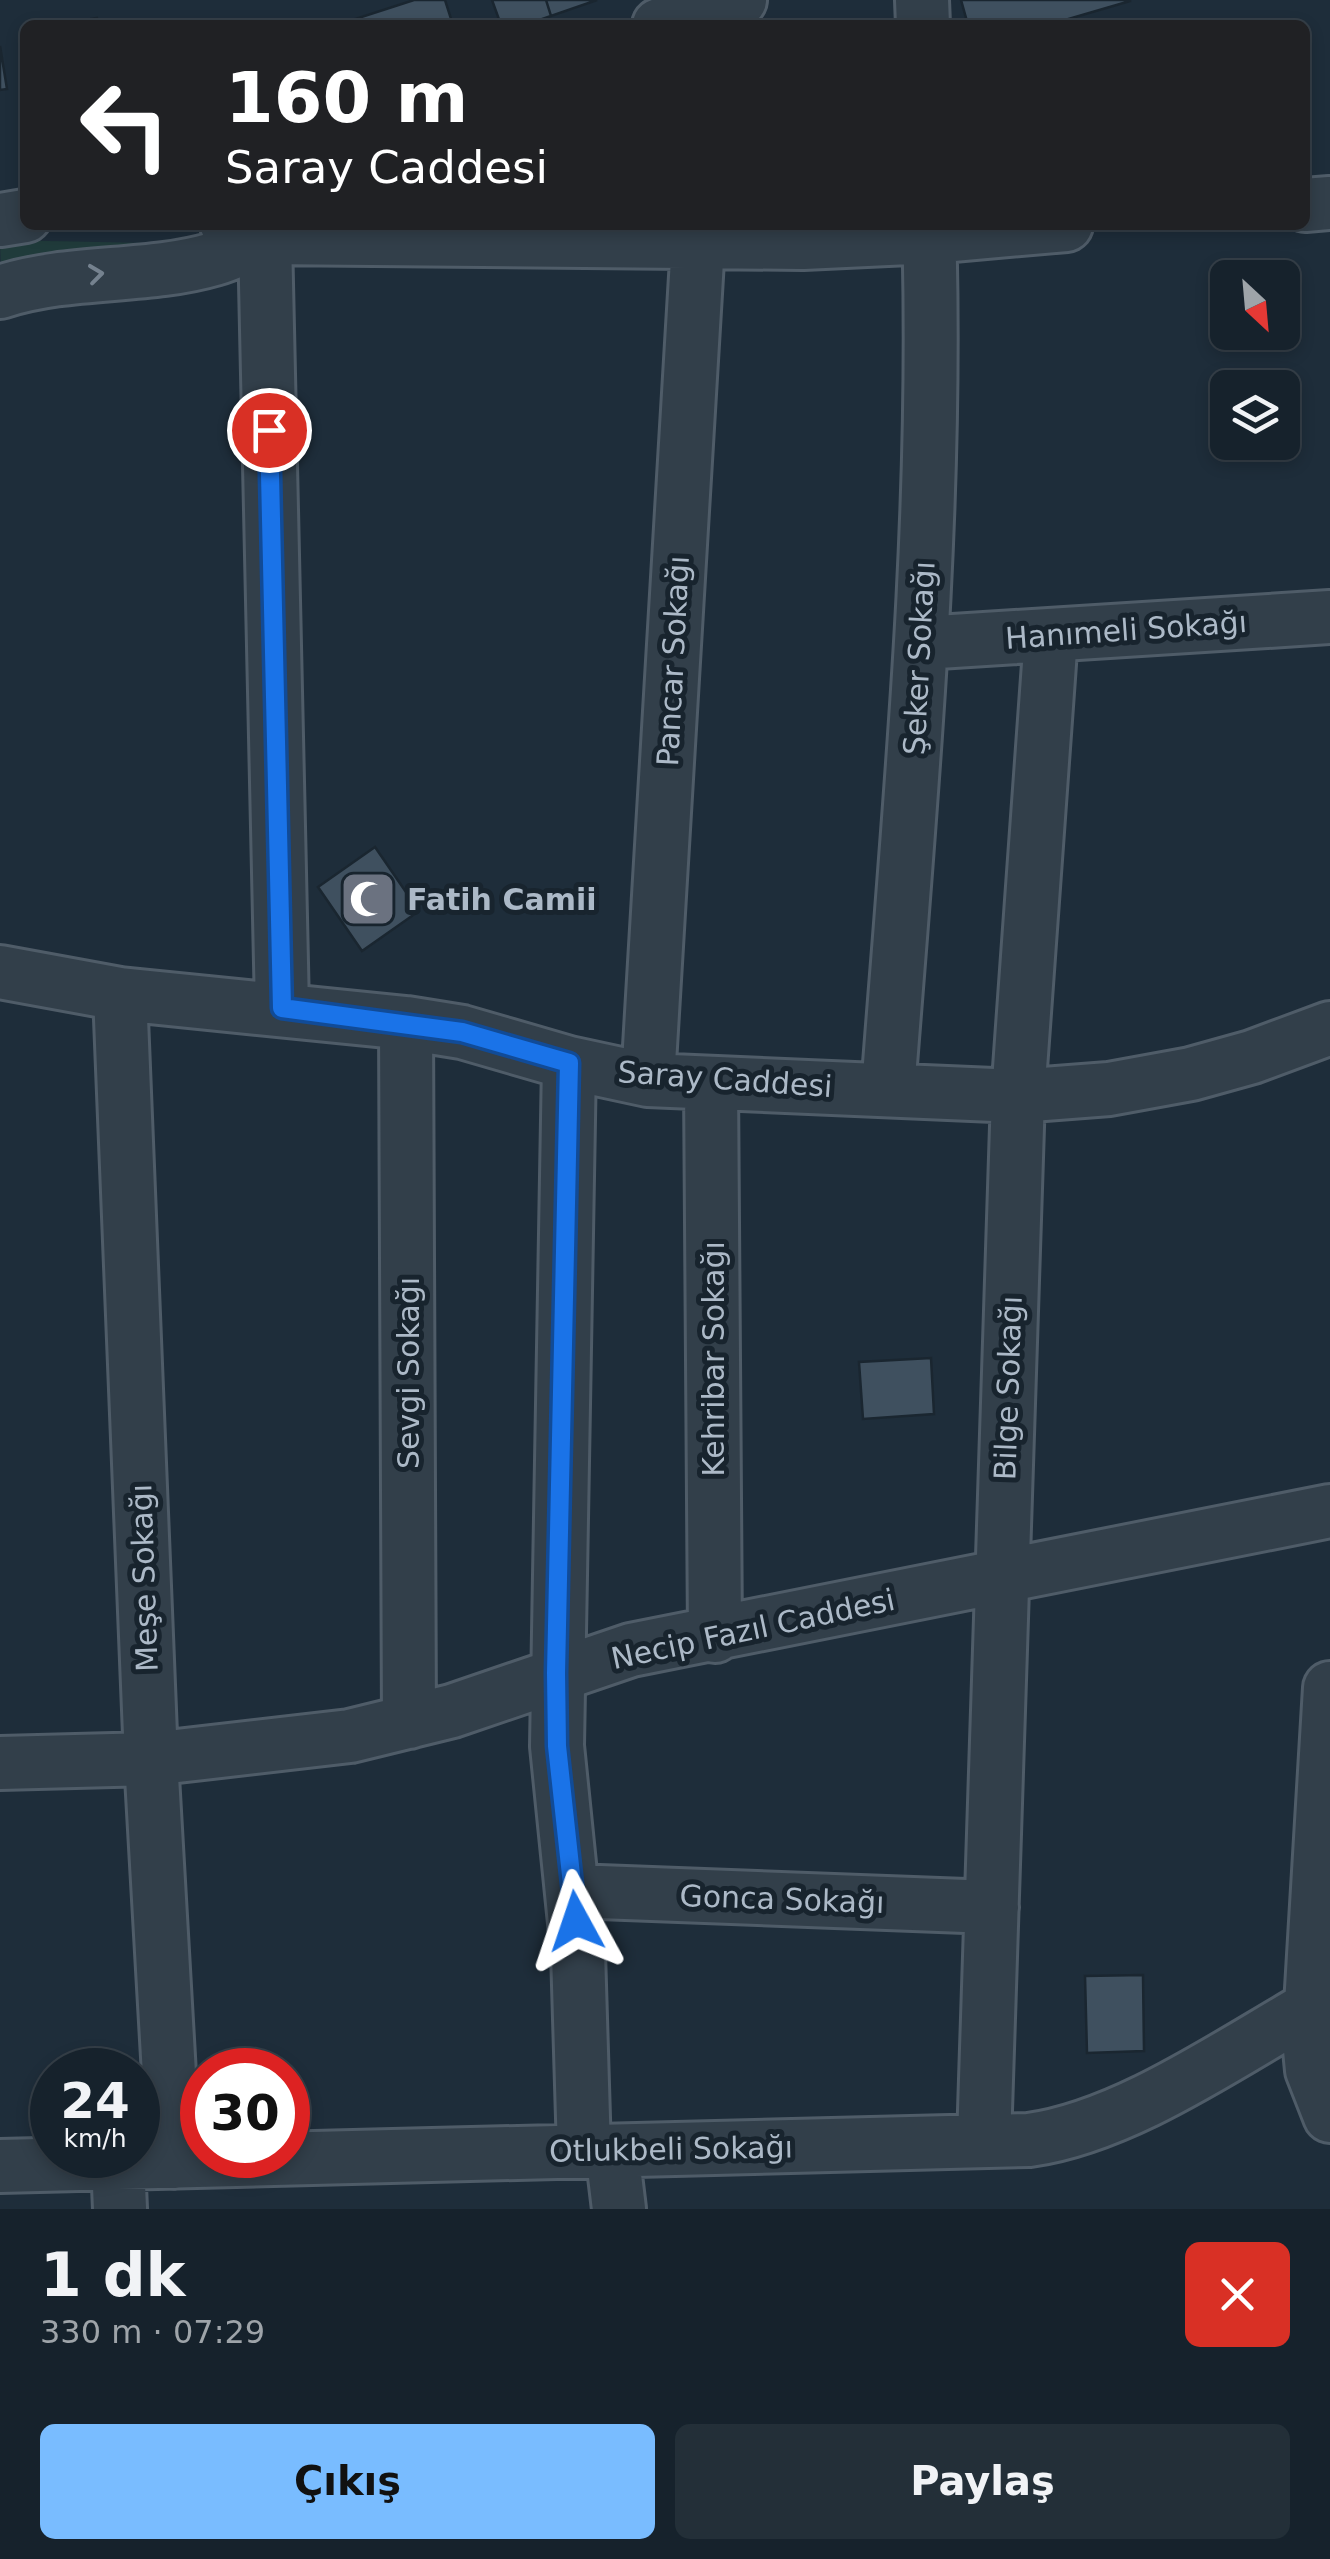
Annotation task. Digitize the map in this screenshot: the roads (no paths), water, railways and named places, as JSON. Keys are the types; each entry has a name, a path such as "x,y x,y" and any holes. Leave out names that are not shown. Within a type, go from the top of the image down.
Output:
{"street":[{"path":"674,20 740,0"},
{"path":"0,292 48,280 197,263 229,254 254,230"},
{"path":"255,230 282,1008"},
{"path":"287,230 698,243 804,243 929,231"},
{"name":"Şeker Sokağı","path":"888,1090 922,642 932,348 929,231"},
{"name":"Pancar Sokağı","path":"648,1080 698,243"},
{"name":"Hanımeli Sokağı","path":"922,642 1330,617"},
{"name":"Bilge Sokağı","path":"984,2141 1018,1096 1051,636"},
{"name":"Saray Caddesi","path":"0,972 120,994 282,1008 462,1032 569,1063 648,1080 1018,1096 1109,1089 1191,1074 1328,1037"},
{"name":"Meşe Sokağı","path":"120,994 152,1760 174,2162"},
{"name":"Sevgi Sokağı","path":"406,1023 409,1722"},
{"path":"569,1063 557,1746 598,2151 619,2209"},
{"name":"Kehribar Sokağı","path":"710,1083 715,1636"},
{"name":"Necip Fazıl Caddesi","path":"0,1763 152,1760 350,1736 409,1722 631,1650 1330,1511"},
{"path":"1330,1688 1311,2008 1312,2070 1330,2116"},
{"name":"Gonca Sokağı","path":"573,1890 992,1907"},
{"name":"Otlukbeli Sokağı","path":"0,2166 119,2186 174,2162 1059,2136 1124,2112 1311,2008"}],"place":[{"name":"Fatih Camii","path":"368,899"}]}
